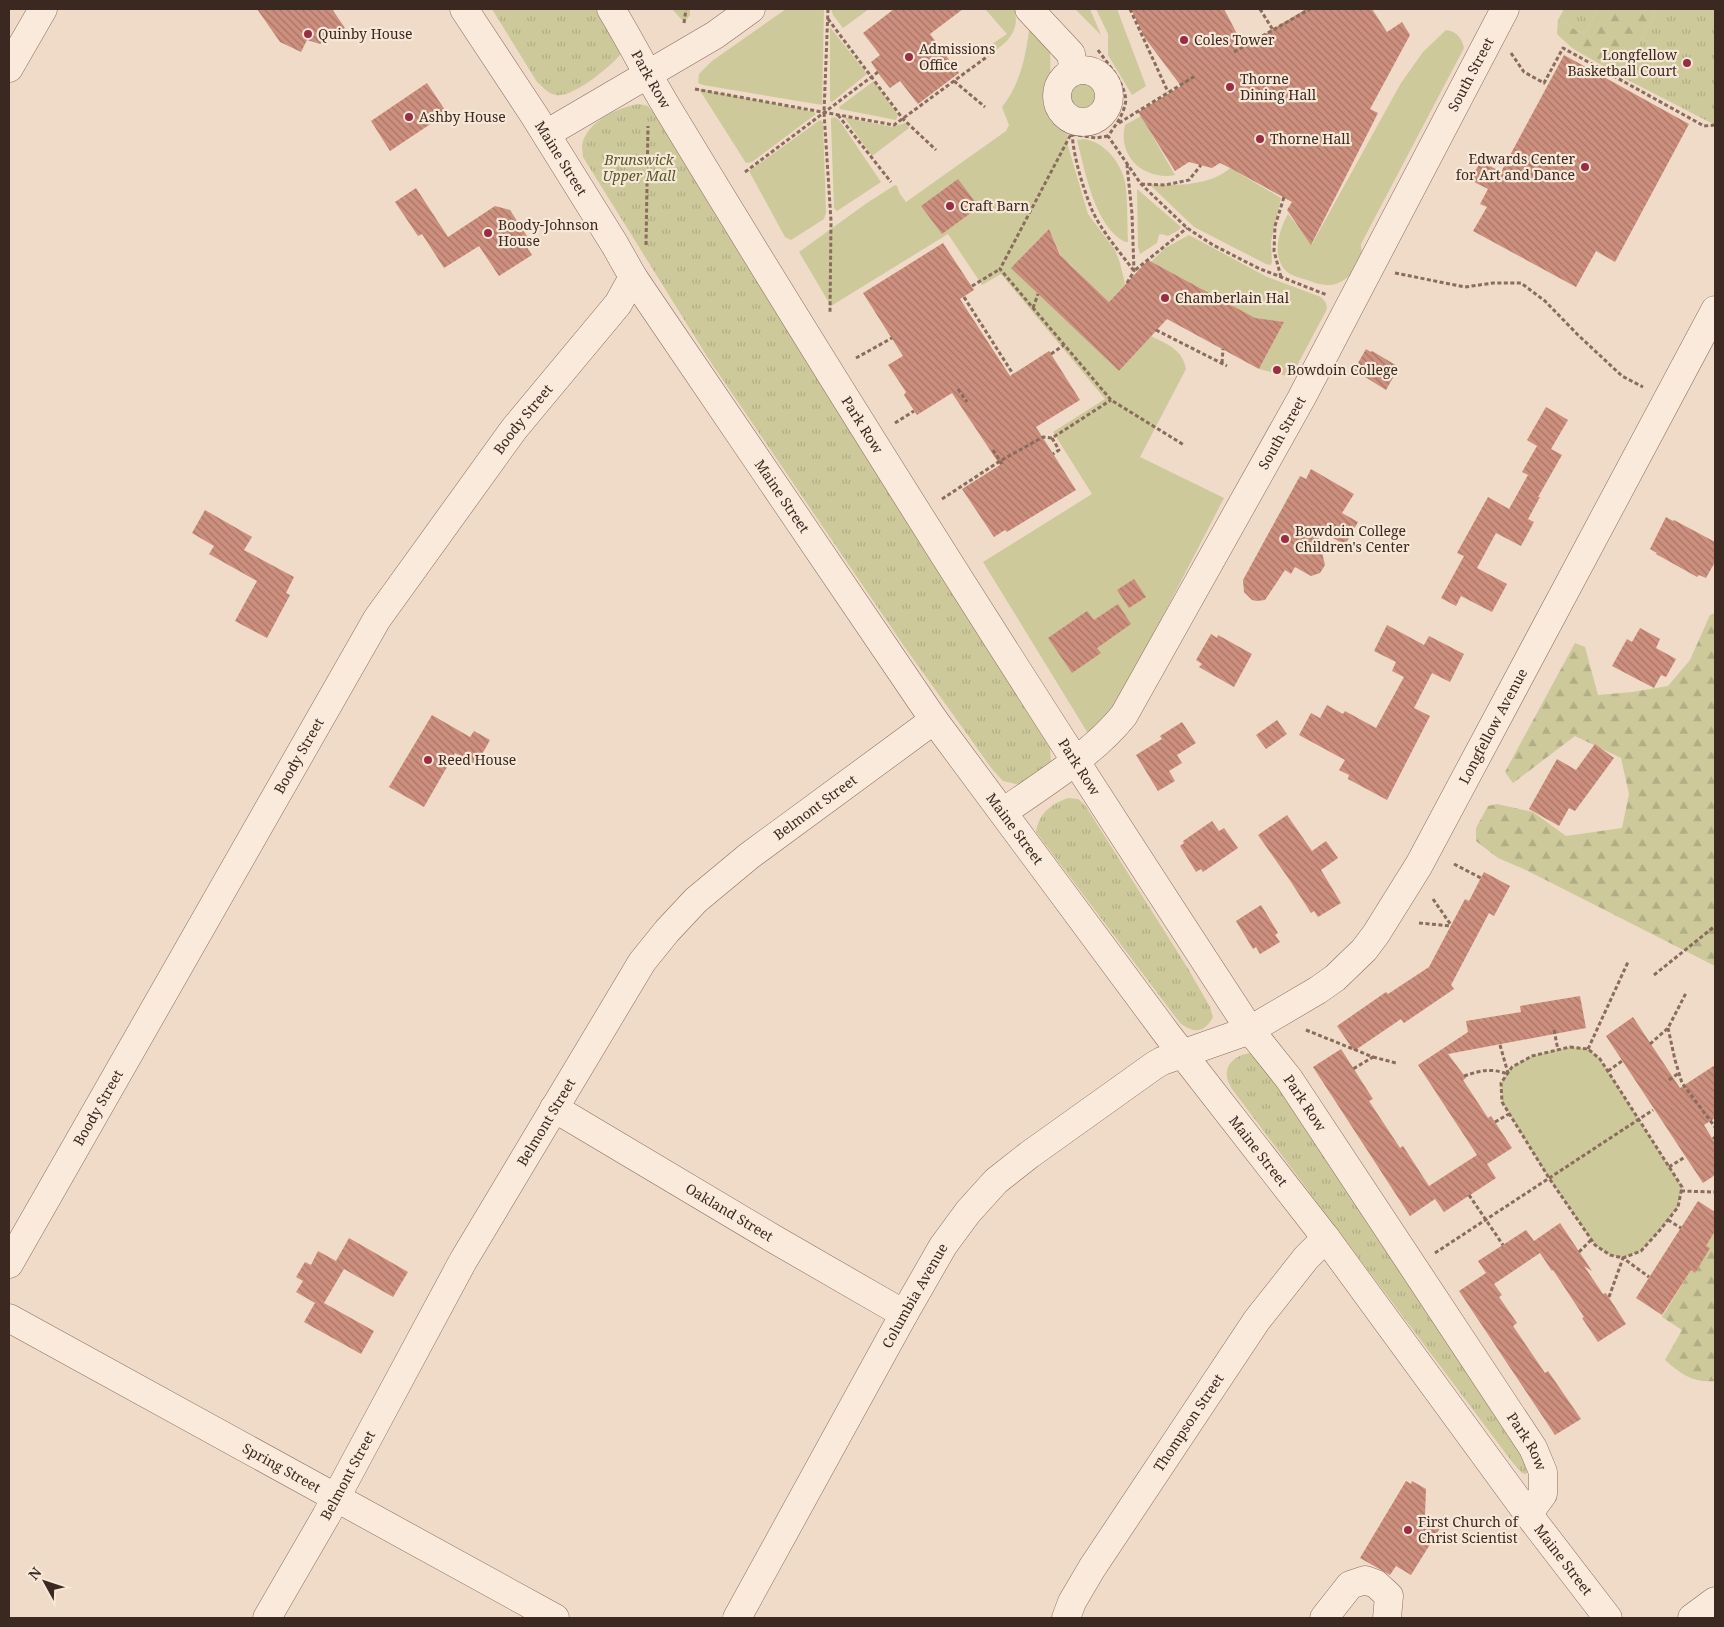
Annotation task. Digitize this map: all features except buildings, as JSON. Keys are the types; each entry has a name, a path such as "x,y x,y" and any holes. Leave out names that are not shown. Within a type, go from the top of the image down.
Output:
{"street":[{"path":"9,68 43,9"},
{"name":"Maine Street","path":"464,9 546,134 633,277 934,720 1183,1054 1326,1238 1528,1514 1608,1618"},
{"name":"Park Row","path":"611,9 667,107 820,357 1074,761 1250,1030 1290,1079 1533,1448 1543,1472 1543,1494 1528,1514"},
{"path":"546,134 715,35 751,9"},
{"path":"1029,9 1071,54 1074,71"},
{"name":"South Street","path":"1003,812 1074,761 1111,731 1124,715 1301,399 1505,9"},
{"path":"1086,69 1100,75 1105,81 1109,96 1104,112 1097,118 1089,122 1080,122 1072,127 1059,109 1056,92 1064,77 1074,71 1086,69"},
{"name":"Boody Street","path":"9,1264 377,619 514,429 618,304 633,277"},
{"name":"Longfellow Avenue","path":"1183,1054 1250,1030 1318,990 1335,978 1364,950 1388,918 1419,865 1715,310"},
{"name":"Belmont Street","path":"267,1618 336,1497 463,1261 642,962 667,930 696,900 782,831 934,720"},
{"name":"Columbia Avenue","path":"737,1618 904,1314 944,1246 968,1212 996,1181 1029,1155 1155,1065 1183,1054"},
{"name":"Oakland Street","path":"554,1108 904,1314"},
{"name":"Thompson Street","path":"1066,1618 1072,1602 1092,1568 1257,1320 1306,1258 1326,1238"},
{"name":"Spring Street","path":"9,1318 555,1618"},
{"path":"1324,1618 1350,1585 1365,1580 1376,1584 1389,1596 1388,1618"},
{"path":"1692,1618 1715,1601"}],"path":[{"path":"684,27 686,9"},
{"path":"828,9 824,112 831,221 830,313"},
{"path":"1130,9 1168,92"},
{"path":"1260,9 1273,30"},
{"path":"1234,52 1310,9"},
{"path":"828,19 903,119 936,150"},
{"path":"1510,52 1524,72 1544,83 1563,48 1704,126 1715,124"},
{"path":"1072,127 1096,138 1108,136 1126,103 1125,90 1098,50"},
{"path":"695,89 894,125 988,56"},
{"path":"745,172 878,72"},
{"path":"1116,124 1195,76"},
{"path":"954,81 985,107"},
{"path":"837,114 891,182"},
{"path":"646,245 648,118"},
{"path":"972,286 1000,269 1072,127"},
{"path":"1072,127 1078,166 1093,211 1108,236 1134,271"},
{"path":"1108,136 1140,184 1187,228 1258,268 1310,290 1351,303"},
{"path":"1127,164 1132,214 1134,271"},
{"path":"1140,184 1165,185 1189,180 1201,165"},
{"path":"1281,277 1274,251 1275,226 1284,197"},
{"path":"1127,283 1134,271 1187,228"},
{"path":"1000,269 1111,400 1184,445"},
{"path":"1388,272 1465,287 1493,283 1521,283 1545,301 1622,376 1644,387"},
{"path":"1033,308 1038,294"},
{"path":"964,297 1013,374"},
{"path":"1156,330 1227,366"},
{"path":"856,358 892,338"},
{"path":"1050,354 1064,345"},
{"path":"1222,364 1223,349"},
{"path":"958,389 967,402"},
{"path":"942,499 1043,437 1052,438 1111,400"},
{"path":"895,423 914,411"},
{"path":"1052,438 1059,450 1053,454"},
{"path":"993,450 1001,462"},
{"path":"1454,864 1481,878"},
{"path":"1419,923 1451,926 1433,899"},
{"path":"1654,975 1715,926"},
{"path":"1588,1048 1628,962"},
{"path":"1650,1044 1668,1028 1686,993"},
{"path":"1668,1028 1682,1082 1715,1127"},
{"path":"1306,1030 1372,1057 1396,1063"},
{"path":"1554,1030 1558,1050"},
{"path":"1500,1045 1508,1074"},
{"path":"1609,1298 1623,1258 1641,1250 1668,1220 1678,1207 1682,1187 1600,1059 1588,1048 1570,1047 1532,1056 1512,1067 1500,1083 1502,1102 1549,1178 1595,1245 1610,1255 1623,1258 1649,1276"},
{"path":"1353,1069 1372,1057"},
{"path":"1608,1071 1622,1061"},
{"path":"1464,1076 1494,1069 1508,1074"},
{"path":"1669,1080 1679,1074"},
{"path":"1414,1267 1653,1110"},
{"path":"1495,1122 1509,1114"},
{"path":"1669,1167 1685,1157"},
{"path":"1681,1191 1715,1192"},
{"path":"1469,1196 1503,1245"},
{"path":"1668,1220 1681,1228"},
{"path":"1579,1252 1591,1240"}],"green space":[{"path":"492,9 601,9 621,54 601,73 572,92 563,95 550,93 537,82"},
{"path":"672,9 690,9 690,15 687,19 682,20"},
{"path":"786,9 824,9 822,105 698,83 699,74 712,61"},
{"path":"831,9 869,9 843,28 833,15"},
{"path":"985,9 1014,9 1016,16 1013,32 1006,42 996,50 992,44 1007,34"},
{"path":"1075,9 1090,9 1101,35"},
{"path":"1096,9 1117,9 1146,86 1132,95 1108,55 1108,34"},
{"path":"1564,9 1598,9 1584,34 1558,20"},
{"path":"1598,9 1657,9 1622,77 1572,48 1557,34 1558,20 1584,34"},
{"path":"1657,9 1715,9 1715,125 1622,77"},
{"path":"1032,26 1050,47 1051,102 1058,116 1070,126 1067,136 1068,146 1088,214 1115,250 1125,284 1109,302 1068,262 1065,265 1049,229 1012,268 1119,371 1151,336 1178,352 1186,369 1140,457 1224,498 1122,695 1105,723 1089,735 983,562 1092,494 1053,432 1105,399 1001,274 982,285 948,234 831,306 799,252 895,185 906,202 1006,131 1009,125 1002,107 1017,80 1029,31"},
{"path":"830,27 867,74 832,102 830,101"},
{"path":"1446,30 1458,36 1464,48 1361,244 1362,256 1358,266 1345,279 1330,285 1315,283 1288,273 1281,265 1278,243 1279,235 1288,214 1312,244 1401,83 1423,52"},
{"path":"874,81 898,115 896,120 840,109 839,107"},
{"path":"1083,83 1093,87 1097,97 1093,107 1083,111 1073,107 1069,97 1073,87"},
{"path":"699,89 814,112 816,114 752,162 746,163"},
{"name":"Brunswick Upper Mall","path":"639,104 648,106 657,117 1050,748 1051,762 1032,781 1016,784 1003,781 992,769 906,649 708,358 583,157 582,146 584,137 596,123 622,108"},
{"path":"1141,116 1175,175 1164,176 1143,170 1129,156 1125,147 1125,125"},
{"path":"835,117 839,120 881,182 837,211 834,208 831,123 831,118"},
{"path":"844,117 892,127 905,123 909,128 872,156"},
{"path":"820,120 823,122 826,213 824,219 791,240 785,237 749,171"},
{"path":"1084,139 1099,144 1111,154 1123,175 1127,197 1128,242 1114,234 1098,211 1077,140"},
{"path":"1230,168 1281,198 1271,242 1271,265 1194,227 1149,184 1181,185 1203,182 1222,174"},
{"path":"1137,189 1181,227 1168,236 1159,235 1157,243 1140,254 1138,247"},
{"path":"1189,235 1267,277 1321,297 1326,303 1327,309 1291,377 1259,369 1284,322 1246,317 1247,314 1151,262 1165,248"},
{"path":"1715,613 1715,966 1526,870 1498,858 1476,841 1476,828 1488,806 1497,804 1533,812 1566,836 1622,828 1629,794 1621,758 1575,736 1513,783 1505,772 1575,643 1585,647 1598,695 1668,686 1690,660 1710,615"},
{"path":"1068,798 1078,799 1085,805 1187,967 1210,1007 1213,1017 1203,1029 1190,1029 1180,1023 1036,832 1043,814 1051,806"},
{"path":"1570,1047 1588,1049 1600,1059 1682,1187 1678,1207 1660,1230 1641,1251 1623,1258 1610,1255 1595,1245 1549,1178 1502,1102 1501,1083 1512,1067 1532,1056"},
{"path":"1251,1053 1259,1055 1504,1427 1522,1456 1528,1471 1526,1474 1522,1473 1513,1463 1232,1089 1227,1078 1228,1067 1238,1057"},
{"path":"1715,1231 1715,1381 1700,1381 1676,1369 1665,1360 1682,1330 1662,1317 1691,1270 1694,1272"}],"place":[{"name":"Quinby House","path":"308,34"},
{"name":"Coles Tower","path":"1184,40"},
{"name":"Admissions Office","path":"909,57"},
{"name":"Longfellow Basketball Court","path":"1687,63"},
{"name":"Thorne Dining Hall","path":"1230,87"},
{"name":"Ashby House","path":"409,117"},
{"name":"Thorne Hall","path":"1260,139"},
{"name":"Edwards Center for Art and Dance","path":"1585,167"},
{"name":"Craft Barn","path":"950,206"},
{"name":"Boody-Johnson House","path":"488,233"},
{"name":"Chamberlain Hal","path":"1165,298"},
{"name":"Bowdoin College","path":"1277,370"},
{"name":"Bowdoin College Children's Center","path":"1285,539"},
{"name":"Reed House","path":"428,760"},
{"name":"First Church of Christ Scientist","path":"1408,1530"}]}
